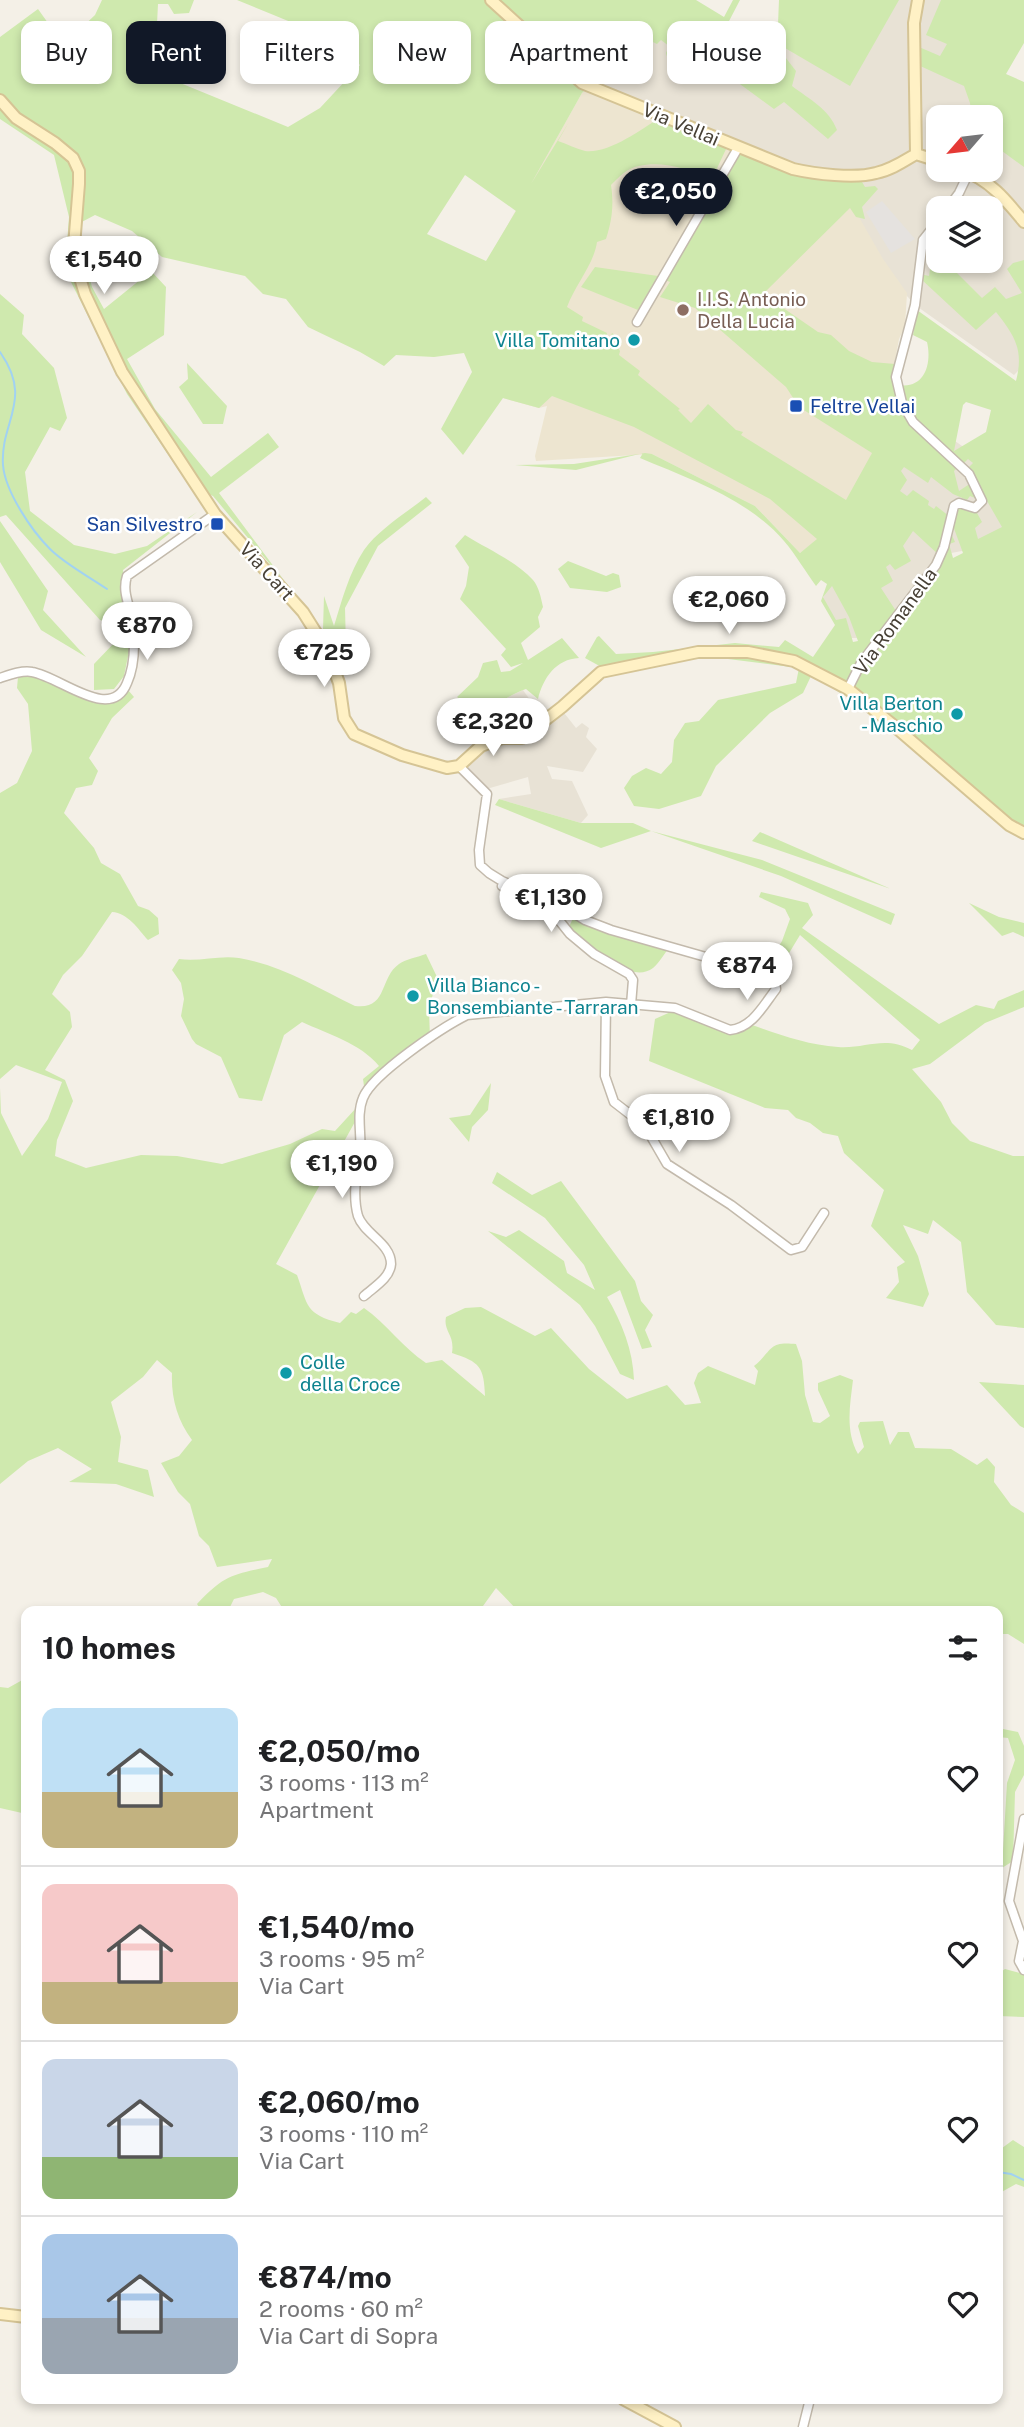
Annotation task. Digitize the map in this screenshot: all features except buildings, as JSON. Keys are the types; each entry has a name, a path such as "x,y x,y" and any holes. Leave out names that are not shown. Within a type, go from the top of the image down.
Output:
{"street":[{"name":"Via Vellai","path":"491,0 582,83 738,148 802,171 862,175 885,170 916,154"},
{"path":"918,0 914,23 916,154 926,157"},
{"name":"Via Cart","path":"0,100 16,118 73,158 79,171 74,246 76,265 85,294 122,372 215,514 303,612 327,650 339,683 344,718 355,734 402,755 447,768 459,766"},
{"path":"637,322 738,148"},
{"path":"985,182 993,187 1024,222"},
{"path":"926,236 923,240 926,242"},
{"name":"Via Romanella","path":"848,689 860,663 936,565 944,547 954,506 959,502 975,508 980,506 982,501 969,474 913,422 902,403 896,377 915,305 923,240"},
{"path":"0,678 30,672 98,699 110,701 118,697 129,679 135,643 125,592 127,576 215,514"},
{"path":"631,1005 634,983 629,974 594,954 570,934 558,919 485,873 479,850 487,794 459,766 481,746 502,738 522,738 562,708 601,672 698,652 748,652 794,661 848,689 1009,825 1024,833"},
{"path":"364,1296 387,1276 391,1264 384,1247 363,1226 358,1216 355,1188 360,1144 359,1114 363,1098 372,1083 446,1025 467,1015 606,1002 676,1008 730,1030 748,1024 776,989 774,978 585,920 569,910 502,881 481,865"},
{"path":"606,1002 605,1076 614,1102 645,1126 667,1164 731,1205 791,1250 802,1247 824,1213"},
{"path":"1024,1819 1009,1901 1023,1941 1019,1961 1024,1970"},
{"path":"0,2314 21,2316"},
{"path":"632,2404 675,2427"},
{"path":"803,2427 809,2404"}],"shaded area":[{"path":"811,0 979,0 1024,136 1024,365 1014,375 915,305 866,250 738,148 597,84 653,84 653,21 582,21 585,10 667,21 667,84 786,84 786,45"},
{"name":"I.I.S. Antonio Della Lucia","path":"587,88 737,151 852,205 883,259 907,293 905,326 899,339 893,372 898,398 861,477 841,511 821,537 800,553 755,506 652,454 536,461 547,406 539,408 503,398 461,349 441,343"},
{"path":"882,201 915,239 891,253 866,212"},
{"path":"941,431 993,468 1024,539 946,554 892,631 869,638 841,638 823,597 900,464"},
{"path":"523,690 545,721 561,709 576,728 582,723 589,728 586,737 597,749 583,772 547,766 552,779 572,781 588,815 581,823 499,799 531,794 528,777 483,790 459,766 491,740 458,717 466,704 485,718 490,716 504,699"}],"green space":[{"path":"102,0 194,0 189,13 174,14 168,4 158,4 157,21 126,21 126,84 183,84 288,127 320,108 342,84 359,84 359,21 288,21 237,0 489,0 512,21 485,21 485,84 583,84 587,88 531,184 569,122 558,141 585,151 614,145 659,118 727,147 712,179 676,167 648,164 631,169 611,185 612,212 606,239 597,242 592,258 567,307 583,317 582,321 607,333 606,338 610,339 612,333 616,336 615,340 622,343 618,348 619,355 640,371 638,375 680,409 678,410 691,423 708,404 736,430 743,432 741,435 846,500 872,453 799,407 786,387 695,308 660,297 670,282 665,280 738,152 862,182 865,187 875,186 878,189 862,207 865,219 856,217 850,208 763,294 818,332 831,335 849,351 872,362 895,364 893,372 896,401 899,401 913,428 958,467 954,471 959,491 971,483 980,500 970,496 967,500 953,494 931,477 928,483 904,467 901,471 907,480 900,491 907,496 913,490 929,501 928,505 934,509 936,506 949,516 940,556 913,531 903,546 911,561 895,570 890,564 886,567 893,581 881,588 898,614 884,633 892,631 946,554 950,531 955,542 949,544 953,558 963,553 952,523 955,508 965,505 977,513 982,522 975,528 978,539 1002,527 968,468 973,463 968,459 964,463 941,447 916,421 904,399 899,385 908,385 921,379 927,366 927,342 913,335 917,310 1016,381 1019,361 1013,336 996,312 976,330 922,280 920,274 929,276 929,273 957,273 982,298 995,287 1006,299 1022,293 1007,269 1013,263 1024,260 1024,828 1009,820 866,700 843,695 812,674 803,693 770,713 716,766 701,796 659,809 634,806 624,788 632,776 646,768 661,774 672,762 674,740 685,723 699,721 718,700 796,683 799,668 712,657 688,657 614,674 585,658 597,637 616,654 735,643 779,647 785,640 813,657 835,625 821,601 827,584 821,580 816,586 788,546 770,526 717,492 640,458 643,453 652,454 755,506 800,553 817,539 770,499 634,427 552,396 539,408 503,398 463,455 441,429 472,372 464,353 434,357 396,355 384,366 308,327 286,299 263,294 245,276 162,257 132,231 95,215 76,225 92,287 104,309 151,271 166,287 164,335 127,359 155,409 211,477 268,433 279,447 219,493 289,587 213,496 190,487 127,394 65,270 69,217 54,155 0,119 0,37 21,22 21,84 112,84 112,21 89,21 95,15","holes":["465,175 516,211 486,261 427,234","966,402 991,410 986,432 954,451 963,405","832,586 849,617 858,641 853,642 846,618 836,620 823,597"]},
{"path":"495,0 696,0 724,17 733,0 740,0 729,21 667,21 667,44 661,40 657,44 653,42 653,21 518,21"},
{"path":"779,0 899,0 850,86 786,49 786,21 778,21"},
{"path":"941,0 1024,0 1024,43 1006,74 1024,82 1024,167 1003,152 1003,105 970,105 964,86 918,65 919,47 940,56 947,44 926,35"},
{"path":"38,9 47,21 22,21"},
{"path":"786,58 796,71 792,86 818,105 829,116 837,130 828,139 784,102 774,109 740,84 786,84"},
{"path":"595,267 658,276 638,310 581,287"},
{"path":"0,294 24,315 22,334 54,368 67,418 60,431 50,427 25,472 30,511 74,545 115,554 147,546 197,512 123,570 131,641 124,676 114,689 94,690 94,664 115,642 118,625 100,620 6,515 0,517"},
{"path":"187,363 227,406 223,424 203,424 179,387 188,379"},
{"path":"640,454 576,470 515,465 574,464"},
{"path":"426,497 432,503 378,546 345,608 346,647 333,649 323,629 324,596 334,626 350,577 364,550 385,528"},
{"path":"0,521 48,591 43,610 86,657 41,630 0,562"},
{"path":"465,535 518,567 537,586 543,607 538,617 540,627 521,643 528,660 562,638 579,658 564,662 552,671 543,684 538,699 526,689 505,699 484,718 472,715 472,708 457,697 478,677 483,663 497,660 501,672 510,671 523,663 511,667 501,655 506,649 460,599 466,586 469,567 455,546"},
{"path":"568,561 606,576 613,573 619,575 621,587 607,592 570,588 558,569"},
{"path":"30,674 110,704 128,690 134,697 112,718 89,758 98,771 92,785 76,788 64,813 94,848 101,863 120,874 138,906 149,910 158,918 159,934 148,940 128,918 112,912 82,956 63,975 52,994 70,1012 72,1027 45,1070 65,1080 73,1101 57,1140 55,1156 86,1168 141,1155 177,1156 222,1164 290,1144 322,1129 335,1131 357,1107 356,1120 276,1264 297,1275 306,1301 314,1312 340,1323 351,1312 356,1314 364,1308 426,1363 442,1360 485,1396 479,1367 469,1359 452,1353 446,1317 465,1308 481,1307 535,1336 551,1328 589,1369 627,1399 667,1385 685,1405 701,1403 694,1383 698,1373 708,1366 755,1385 758,1371 754,1366 768,1351 775,1345 796,1344 802,1361 805,1395 813,1422 820,1423 830,1416 818,1390 818,1383 840,1375 853,1380 850,1427 858,1454 864,1447 858,1426 860,1422 883,1421 890,1445 898,1432 909,1432 915,1448 951,1449 977,1465 987,1458 995,1467 994,1482 1011,1505 1024,1513 1024,1644 1008,1634 1003,1634 1003,1606 513,1606 496,1588 483,1606 281,1606 276,1598 263,1592 234,1599 230,1606 198,1606 197,1604 221,1582 236,1575 268,1567 272,1559 217,1567 209,1546 199,1536 190,1504 178,1492 161,1463 179,1456 192,1440 176,1408 172,1373 157,1360 143,1377 111,1402 121,1437 118,1462 148,1470 154,1497 116,1484 69,1482 92,1469 58,1448 28,1461 0,1484 0,1088 1,1113 22,1156 48,1119 62,1082 16,1065 0,1079 0,793 17,783 32,751 28,704 17,688 18,677"},
{"path":"499,799 581,823 633,823 651,831 601,848 495,805"},
{"path":"651,831 762,860 895,914 891,925 781,876"},
{"path":"760,832 891,889 752,841"},
{"path":"761,892 808,903 813,915 802,928 939,1024 976,1005 994,1009 998,1001 1024,990 1024,1007 985,1023 930,1064 912,1069 941,1102 952,1123 970,1141 1013,1156 1024,1156 1024,1328 996,1325 967,1292 961,1242 933,1220 928,1234 903,1225 918,1256 929,1294 923,1307 886,1298 899,1282 897,1267 905,1262 871,1226 884,1190 844,1153 838,1136 823,1133 810,1123 796,1118 788,1110 765,1108 649,1061 655,1019 675,1010 735,1033 749,1024 826,1046 893,1043 912,1050 920,1040 800,935 774,978 734,965 744,960 769,962 782,941 790,919 785,909 759,897"},
{"path":"969,903 999,917 1024,923 1024,937 1013,932 1002,936"},
{"path":"575,914 670,946 653,968 632,972 620,968 567,931"},
{"path":"426,954 437,977 429,1010 430,1038 364,1086 363,1079 379,1066 363,1051 302,1022 284,1035 262,1101 239,1098 221,1057 196,1044 192,1039 181,1016 184,999 181,983 172,970 179,959 239,958 284,971 355,1006 366,1006 378,998 388,977 399,964"},
{"path":"491,1083 488,1110 472,1127 469,1142 449,1118 470,1115"},
{"path":"497,1172 532,1195 561,1181 635,1281 641,1301 653,1315 645,1330 652,1347 642,1349 620,1290 607,1297 626,1337 634,1380 620,1374 595,1326 580,1305 488,1231 506,1237 519,1230 564,1261 567,1273 595,1290 584,1265 545,1218 492,1183"},
{"path":"979,1382 1024,1385 1024,1428 1020,1426"},
{"path":"21,1681 21,1813 0,1808 0,1687 8,1688"},
{"path":"1003,1729 1018,1732 1024,1746 1024,1775 1015,1792 1013,1861 1003,1867 1007,1783 1015,1760 1008,1738 1003,1738"},
{"path":"1003,1970 1024,1974 1024,2017 1003,2016"},
{"path":"1013,2140 1024,2147 1024,2187 1016,2184 1003,2191 1003,2147"}],"waterway":[{"path":"0,352 10,369 14,384 13,410 3,449 5,475 14,498 27,521 50,549 107,589"},
{"path":"1003,2173 1024,2180"}],"place":[{"name":"I.I.S. Antonio Della Lucia","path":"683,310"},
{"name":"Villa Tomitano","path":"634,340"},
{"name":"Feltre Vellai","path":"796,406"},
{"name":"San Silvestro","path":"217,524"},
{"name":"Villa Berton - Maschio","path":"957,714"},
{"name":"Villa Bianco - Bonsembiante - Tarraran","path":"413,996"},
{"name":"Colle della Croce","path":"286,1373"}]}
